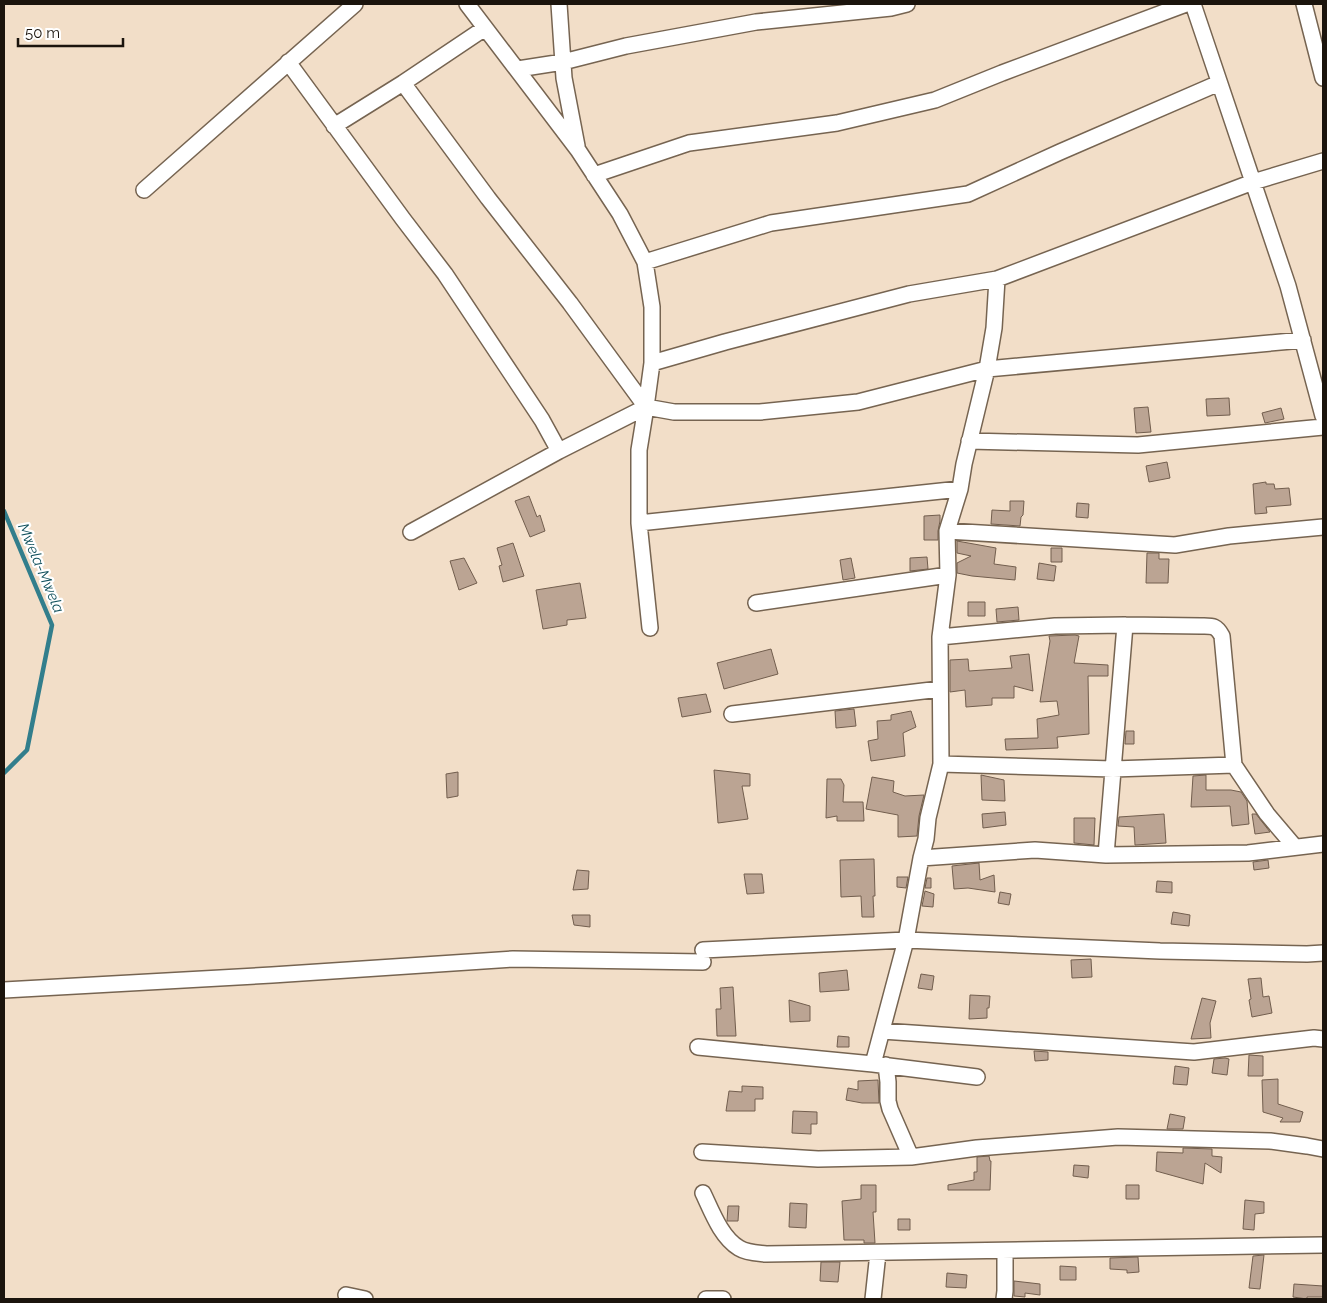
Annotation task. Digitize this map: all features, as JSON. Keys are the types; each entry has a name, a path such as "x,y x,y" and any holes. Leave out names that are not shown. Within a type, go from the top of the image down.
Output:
{"street":[{"path":"467,4 578,150 620,214 645,262 652,308 652,363 639,450 640,523 650,628"},
{"path":"559,4 564,78 578,150"},
{"path":"518,69 563,62 626,46 756,22 891,8 908,4"},
{"path":"594,175 689,144 836,123 935,100 1186,4"},
{"path":"1193,4 1288,286 1303,340 1320,390 1323,416"},
{"path":"1304,4 1317,26 1323,78"},
{"path":"144,190 350,5"},
{"path":"334,126 403,83 484,28"},
{"path":"288,62 403,219 446,274 542,420 559,451"},
{"path":"403,83 482,191 570,303 646,407"},
{"path":"645,262 772,223 968,194 1219,83"},
{"path":"652,363 909,294 997,279 1253,182 1323,161"},
{"path":"911,1157 888,1101 888,1082 880,1064 882,1031 906,940 926,840 928,818 941,764 940,637 948,575 947,531 960,489 969,441 987,369 994,328 997,279"},
{"path":"411,532 559,451 646,407 674,412 760,412 858,402 987,369 1303,340"},
{"path":"969,441 1138,445 1323,427"},
{"path":"640,523 960,489"},
{"path":"947,531 1175,545 1229,536 1323,527"},
{"path":"756,603 948,575"},
{"path":"1106,854 1125,625"},
{"path":"940,637 1055,626 1212,626 1218,629 1222,636 1234,765 1267,814 1295,847"},
{"path":"732,714 940,689"},
{"path":"941,764 1113,768 1234,765"},
{"path":"921,858 1036,850 1106,854 1248,853 1323,844"},
{"path":"4,990 512,959 703,956 906,940 1160,951 1323,953"},
{"path":"882,1031 1194,1052 1314,1038 1323,1039"},
{"path":"698,1047 880,1064 977,1077"},
{"path":"702,1152 818,1159 911,1157 977,1148 1118,1137 1270,1141 1323,1149"},
{"path":"703,1193 729,1240 740,1249 750,1253 878,1253 1323,1245"},
{"path":"1004,1299 1005,1251"},
{"path":"873,1299 878,1253"},
{"path":"346,1295 365,1299"},
{"path":"706,1299 722,1299"}],"building":[{"path":"1229,398 1230,415 1207,416 1206,399"},
{"path":"1148,407 1151,432 1136,433 1134,408"},
{"path":"1281,408 1284,419 1265,423 1262,413"},
{"path":"1167,462 1170,478 1149,482 1146,466"},
{"path":"1266,482 1266,484 1274,484 1275,489 1289,488 1291,505 1266,507 1267,513 1255,514 1253,484"},
{"path":"529,496 537,517 540,515 545,531 530,537 515,501"},
{"path":"1010,501 1024,501 1020,526 991,524 992,510 1010,511"},
{"path":"1077,503 1089,504 1088,518 1076,517"},
{"path":"940,515 938,540 924,540 924,516"},
{"path":"957,541 996,548 994,564 1016,567 1015,580 957,573 957,563 971,556 957,553"},
{"path":"513,543 524,576 503,582 499,566 502,565 497,548"},
{"path":"1051,548 1062,548 1062,562 1051,562"},
{"path":"1147,553 1159,553 1159,559 1169,559 1168,583 1146,583"},
{"path":"927,557 928,569 910,571 910,558"},
{"path":"464,558 477,583 459,590 450,561"},
{"path":"851,558 855,578 843,580 840,560"},
{"path":"1039,563 1056,566 1054,581 1037,579"},
{"path":"580,583 586,618 567,620 567,625 543,629 536,590"},
{"path":"968,602 985,602 985,616 968,616"},
{"path":"1018,607 1019,620 997,622 996,609"},
{"path":"1049,636 1079,636 1074,663 1108,665 1108,676 1088,676 1089,734 1057,737 1058,748 1006,750 1005,739 1038,738 1037,719 1059,715 1057,701 1040,702 1050,641"},
{"path":"771,649 778,674 724,689 717,663"},
{"path":"1029,654 1033,691 1014,686 1014,698 992,698 992,705 966,707 965,690 950,692 950,660 968,659 969,671 1012,668 1010,656"},
{"path":"706,694 711,712 682,717 678,698"},
{"path":"854,709 856,726 836,728 835,711"},
{"path":"911,711 916,727 903,733 905,756 871,761 868,741 878,739 877,721 891,720 891,715"},
{"path":"1126,731 1134,731 1134,744 1125,744"},
{"path":"714,770 750,774 750,786 742,786 748,819 718,823"},
{"path":"458,772 458,796 447,798 446,774"},
{"path":"981,775 1004,780 1005,801 982,800"},
{"path":"1206,775 1206,790 1241,792 1247,801 1249,824 1232,826 1230,806 1191,807 1193,776"},
{"path":"872,777 894,781 893,792 905,796 924,795 917,836 898,837 898,815 866,809"},
{"path":"827,779 841,779 844,785 843,802 863,802 864,821 837,821 837,816 826,818"},
{"path":"1005,812 1006,825 983,828 982,814"},
{"path":"1164,814 1166,843 1135,845 1134,827 1118,826 1119,817"},
{"path":"1252,814 1256,814 1270,832 1255,834"},
{"path":"1074,818 1095,818 1094,845 1074,843"},
{"path":"874,859 874,917 862,917 861,896 841,897 840,860"},
{"path":"1268,860 1269,868 1254,870 1253,862"},
{"path":"979,863 980,880 994,875 995,892 968,888 954,889 952,866"},
{"path":"577,870 589,871 588,889 573,890"},
{"path":"744,874 762,874 764,893 747,894"},
{"path":"897,877 908,877 906,888 897,887"},
{"path":"927,878 931,878 931,888 925,888"},
{"path":"1157,881 1172,882 1172,893 1156,892"},
{"path":"925,891 934,894 933,907 922,906"},
{"path":"1000,892 1011,894 1009,905 998,903"},
{"path":"1173,912 1190,915 1189,926 1171,924"},
{"path":"572,915 590,915 590,927 574,925"},
{"path":"1091,959 1092,977 1072,978 1071,960"},
{"path":"847,970 849,990 820,992 819,973"},
{"path":"921,974 934,976 932,990 918,988"},
{"path":"1261,978 1263,997 1269,996 1272,1013 1252,1017 1248,979"},
{"path":"733,987 736,1036 717,1036 716,1009 721,1009 720,988"},
{"path":"970,995 990,996 987,1018 969,1019"},
{"path":"1202,998 1216,1001 1210,1023 1211,1038 1191,1039"},
{"path":"789,1000 810,1006 810,1021 790,1022"},
{"path":"838,1036 849,1037 849,1047 837,1047"},
{"path":"1034,1051 1048,1052 1048,1060 1035,1061"},
{"path":"1249,1055 1263,1056 1263,1076 1248,1076"},
{"path":"1214,1059 1229,1059 1227,1075 1212,1073"},
{"path":"1175,1066 1189,1068 1187,1085 1173,1084"},
{"path":"1278,1079 1278,1104 1303,1112 1300,1122 1280,1122 1283,1118 1263,1112 1262,1080"},
{"path":"878,1080 879,1103 862,1103 846,1100 848,1088 858,1090 858,1081"},
{"path":"742,1086 763,1087 763,1099 755,1099 755,1111 726,1111 729,1091 742,1092"},
{"path":"793,1111 817,1112 817,1124 811,1124 811,1134 792,1133"},
{"path":"1170,1114 1185,1117 1183,1129 1167,1129"},
{"path":"1183,1148 1212,1149 1212,1156 1222,1157 1221,1173 1205,1163 1203,1184 1156,1171 1157,1152 1183,1153"},
{"path":"989,1156 991,1161 990,1190 948,1190 948,1185 974,1180 974,1172 977,1172 977,1157"},
{"path":"1074,1165 1089,1166 1088,1178 1073,1176"},
{"path":"861,1185 876,1185 876,1212 873,1212 875,1243 864,1243 864,1240 844,1240 842,1201 861,1199"},
{"path":"1126,1185 1139,1185 1139,1199 1126,1199"},
{"path":"1245,1200 1264,1202 1264,1213 1255,1214 1254,1230 1243,1229"},
{"path":"790,1203 807,1204 806,1228 789,1227"},
{"path":"728,1206 739,1206 738,1221 727,1221"},
{"path":"898,1219 910,1219 910,1230 898,1230"},
{"path":"1264,1255 1260,1289 1249,1288 1253,1256"},
{"path":"1138,1257 1139,1272 1127,1273 1127,1270 1110,1269 1110,1258"},
{"path":"821,1262 840,1262 838,1282 820,1281"},
{"path":"1060,1266 1076,1267 1076,1280 1060,1280"},
{"path":"947,1273 967,1275 966,1288 946,1287"},
{"path":"1014,1281 1040,1284 1040,1295 1025,1293 1025,1297 1014,1296"},
{"path":"1294,1284 1323,1286 1323,1297 1307,1297 1307,1299 1293,1297"}],"waterway":[{"name":"Mwela-Mwela","path":"4,511 52,625 27,750 4,773"}]}
